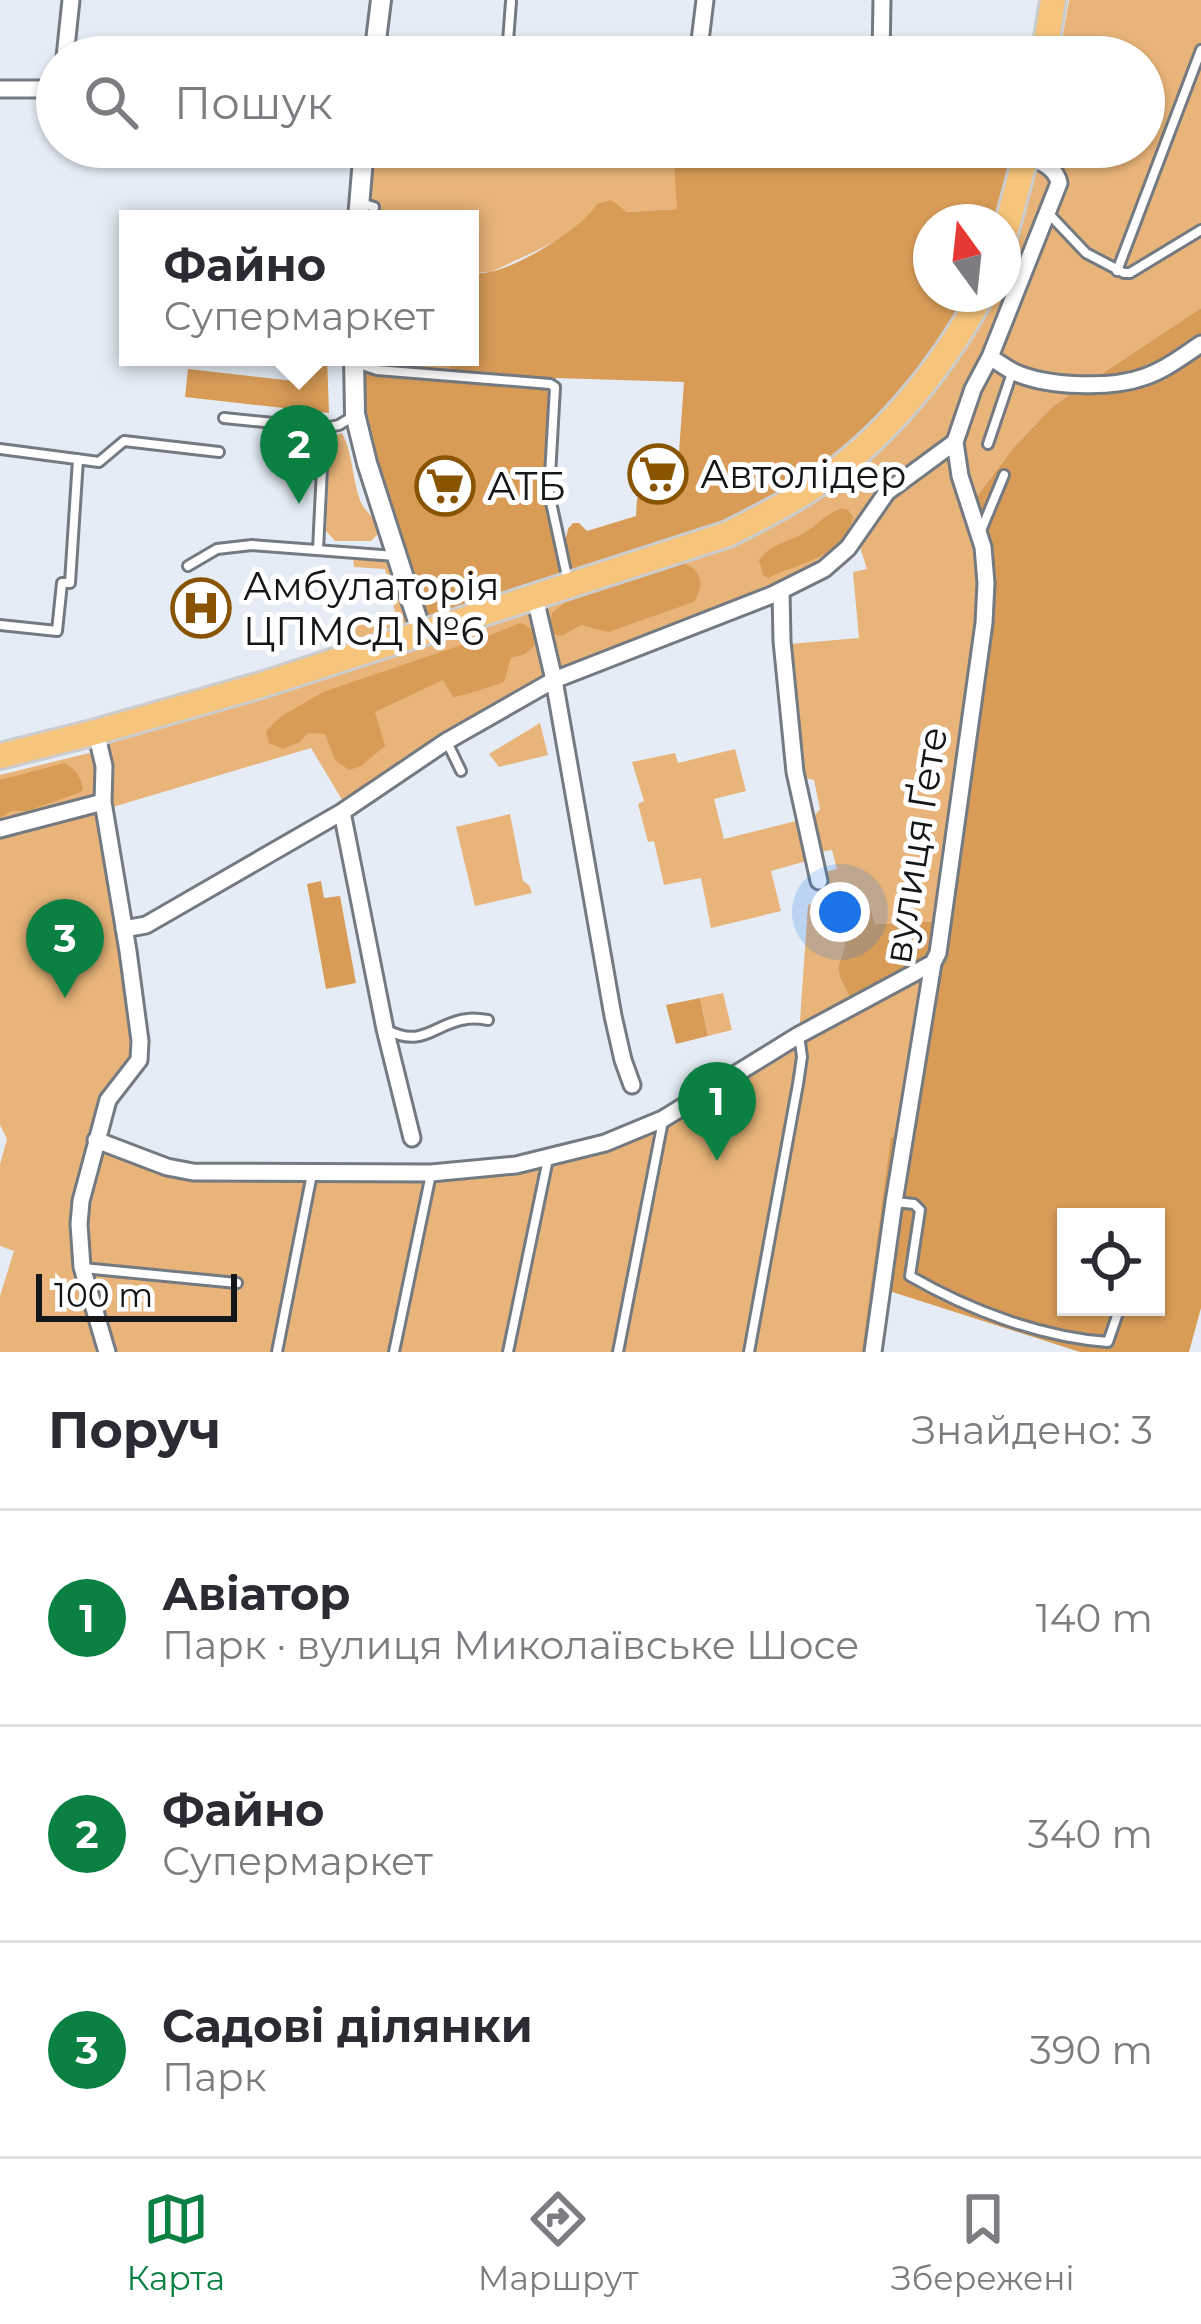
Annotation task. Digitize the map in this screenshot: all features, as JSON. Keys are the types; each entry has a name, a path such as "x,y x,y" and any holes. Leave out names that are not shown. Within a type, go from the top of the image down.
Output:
{"main road":[{"path":"1048,36 1054,0"},
{"path":"1013,204 1022,168"},
{"path":"0,756 262,685 728,534 814,487 876,434 932,373 972,312"}],"street":[{"path":"67,36 71,0"},
{"path":"378,36 382,0"},
{"path":"701,36 705,0"},
{"path":"881,36 882,0"},
{"path":"0,88 36,88"},
{"path":"358,210 362,168"},
{"path":"124,929 146,925 342,812 447,741 554,680 781,591 836,560 887,492 955,442 1056,194 1058,176 1049,168"},
{"path":"990,357 1031,378 1105,386 1144,377 1201,344"},
{"path":"354,366 356,414 422,634"},
{"name":"вулиця Ґете","path":"873,1352 938,953 984,623 986,566 955,442"},
{"path":"781,591 790,736 801,814 819,881"},
{"path":"535,598 554,680 613,1016 632,1085"},
{"path":"96,733 140,1041 139,1060 108,1100 81,1201 82,1268 107,1352"},
{"path":"0,829 103,802"},
{"path":"342,812 412,1138"},
{"path":"96,1139 167,1167 193,1172 431,1173 516,1165 605,1143 663,1119 799,1035 933,964"}],"lane":[{"path":"509,36 512,2"},
{"path":"1165,146 1201,50"},
{"path":"1118,271 1157,168"},
{"path":"1048,213 1086,253 1130,273 1201,230"},
{"path":"368,366 555,387 549,493 569,586"},
{"path":"988,444 1013,372"},
{"path":"224,418 324,428 356,414"},
{"path":"318,550 324,428"},
{"path":"0,449 99,462 124,442 219,452"},
{"path":"0,625 57,631 62,583 70,584 78,459"},
{"path":"980,535 1004,475"},
{"path":"188,566 217,549 252,545 395,556"},
{"path":"447,741 461,771"},
{"path":"386,1029 412,1038 469,1018 488,1020"},
{"path":"749,1352 798,1084 799,1035"},
{"path":"618,1352 663,1119"},
{"path":"508,1352 549,1158"},
{"path":"277,1352 312,1172"},
{"path":"394,1352 431,1173"},
{"path":"894,1202 914,1204 920,1210 910,1276 940,1293 1014,1322 1096,1341 1108,1342 1117,1316"},
{"path":"82,1268 237,1282"}],"shaded area":[{"path":"1069,0 1201,0 1201,308 1053,406 1015,446 969,507 986,566 942,921 875,924 869,902 835,912 845,945 840,978 854,1005 933,963 873,1352 0,1352 0,1296 14,1251 0,1246 0,1164 7,1139 0,1125 0,835 100,813 134,1058 96,1139 167,1167 420,1173 605,1143 799,1035 808,905 828,899 817,874 837,869 832,850 819,852 811,820 820,809 814,780 801,777 790,644 859,638 853,572 867,569 857,538 824,569 554,680 347,808 311,748 106,809 96,732 535,598 956,312 1021,312 1021,204 1015,204 1033,168 1165,168 1165,36 1063,36"},
{"path":"362,168 702,168 677,209 591,214 565,236 491,272 479,273 479,210 359,210"},
{"path":"674,168 1021,168 1009,204 913,204 913,312 971,312 932,373 778,509 422,634 381,512 355,366 448,375 450,366 479,366 479,273 502,269 532,255 564,235 597,204 611,200 627,212 677,209","holes":["556,378 684,382 673,487 637,498 636,516 587,531 573,523 566,538 559,539 548,476"]},
{"path":"1201,308 1201,1308 1189,1352 1080,1352 883,1289 873,1352 862,1352 891,1137 904,1139 933,965 854,1005 840,978 845,945 835,912 838,904 858,897 869,902 875,924 942,921 985,606 969,507 1015,446 1053,406"},
{"path":"304,366 327,366 329,413 185,397 188,369 302,382"},
{"path":"370,366 451,366 448,376"},
{"path":"342,433 360,500 378,528 371,541 335,541 326,531 330,442"},
{"path":"842,508 853,517 848,531 831,550 768,578 763,575 759,560 768,550"},
{"path":"353,557 391,560 409,615 407,627 357,644 353,640 354,626 395,612 385,569 354,567"},
{"path":"681,563 700,578 694,602 608,632 581,625 562,636 549,633 552,613 564,603"},
{"path":"520,623 532,631 534,646 511,658 504,682 453,697 443,680 375,712 385,746 361,766 349,770 335,760 325,734 308,733 283,749 269,743 266,731 280,717 323,692"},
{"path":"540,723 548,755 499,767 489,754"},
{"path":"735,749 746,791 714,799 724,839 800,820 810,860 771,871 781,911 711,928 701,878 664,885 654,841 648,842 638,804 644,801 632,762 675,753 678,763"},
{"path":"89,753 96,757 100,786 95,794 0,822 0,775"},
{"path":"64,763 79,776 81,792 0,818 0,780"},
{"path":"510,814 523,881 532,893 475,906 456,827"},
{"path":"321,881 324,898 340,896 356,983 326,989 307,884"},
{"path":"723,993 732,1030 708,1036 700,998"},
{"path":"700,998 708,1036 676,1044 666,1005"}],"place":[{"name":"Автолідер","path":"658,474"},
{"name":"АТБ","path":"445,486"},
{"name":"Файно","path":"299,504"},
{"name":"Амбулаторія ЦПМСД №6","path":"201,608"},
{"name":"Садові ділянки","path":"65,998"},
{"name":"Авіатор","path":"717,1161"}]}
